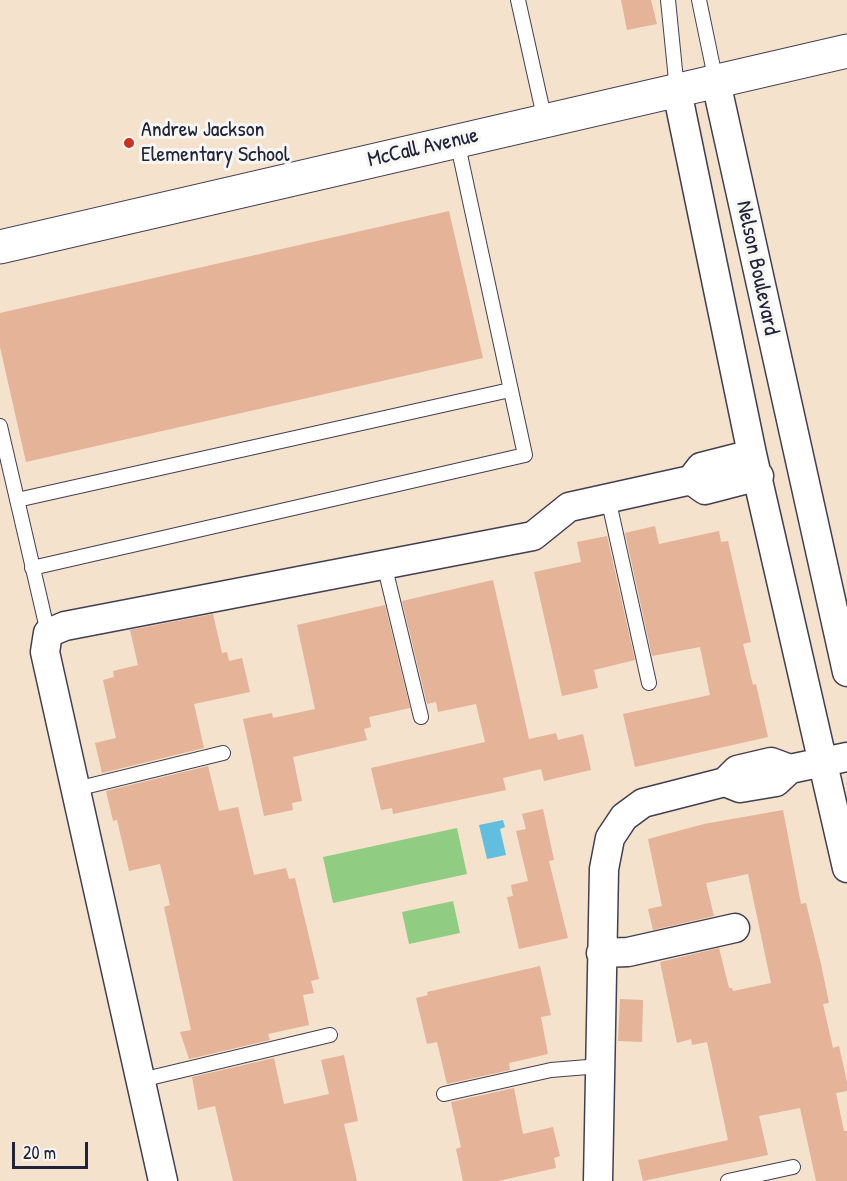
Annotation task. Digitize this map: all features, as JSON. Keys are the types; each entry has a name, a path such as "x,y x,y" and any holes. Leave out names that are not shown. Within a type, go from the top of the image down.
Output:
{"main road":[{"name":"McCall Avenue","path":"0,247 847,51"}],"street":[{"name":"Nelson Boulevard","path":"716,82 847,672"},
{"name":"Nelson Boulevard","path":"677,91 755,464 835,759 847,868"},
{"path":"163,1181 45,652 48,633 65,626 533,536 569,507 691,480 701,467 755,464 798,454"},
{"path":"598,1181 601,953 607,851 610,838 624,817 653,799 725,782 737,770 771,762 790,769 835,759"},
{"path":"601,953 628,952 735,928"}],"lane":[{"path":"518,0 544,121"},
{"path":"668,0 677,91"},
{"path":"699,0 716,82"},
{"path":"32,568 525,455 456,141"},
{"path":"17,500 510,390"},
{"path":"0,426 48,633"},
{"path":"608,498 649,683"},
{"path":"384,564 421,717"},
{"path":"76,789 223,753"},
{"path":"141,1080 330,1035"},
{"path":"444,1094 551,1070 600,1066"},
{"path":"728,1181 793,1167"}],"green space":[{"path":"457,828 467,874 333,903 323,857"},
{"path":"453,901 460,933 409,944 402,912"}],"water":[{"path":"503,820 505,827 500,829 506,855 487,859 479,825"}],"building":[{"path":"621,0 651,0 657,24 627,30"},
{"path":"449,211 483,358 26,462 0,347 0,313"},
{"path":"655,526 659,544 719,531 721,542 728,541 751,642 743,644 753,685 756,684 768,737 635,767 623,714 710,695 700,647 652,656 625,533"},
{"path":"607,536 635,660 594,670 598,688 562,696 534,572 581,562 577,542"},
{"path":"493,580 529,739 556,733 558,740 583,734 591,770 544,781 541,769 503,778 506,790 393,814 392,808 381,810 371,768 485,742 476,704 438,712 436,702 427,704 402,601"},
{"path":"385,605 410,708 369,717 371,727 364,729 367,740 293,757 302,801 292,803 293,810 264,816 243,719 272,713 273,718 315,709 297,625"},
{"path":"213,614 222,653 227,652 229,661 242,658 250,692 194,704 204,748 102,773 95,743 116,738 103,680 114,677 113,671 138,665 130,630"},
{"path":"208,766 219,811 238,807 254,875 286,868 289,879 295,878 319,979 311,981 314,993 303,995 309,1025 268,1034 270,1040 189,1059 180,1032 191,1030 164,907 170,905 160,864 129,871 117,820 113,821 106,791"},
{"path":"543,809 554,860 549,861 568,938 519,949 507,897 513,896 511,885 528,881 516,831 526,829 522,814"},
{"path":"783,810 801,904 806,903 821,964 829,1003 823,1004 833,1048 839,1046 847,1082 847,1091 836,1093 844,1131 847,1131 847,1181 816,1181 800,1108 759,1116 768,1155 643,1181 638,1160 728,1140 707,1042 692,1045 691,1039 677,1043 660,962 719,948 729,988 733,991 771,983 748,874 706,883 714,916 653,930 648,909 662,906 648,839 704,824"},
{"path":"540,966 551,1015 541,1017 548,1054 509,1063 510,1070 447,1084 437,1042 427,1044 416,998 428,995 427,992"},
{"path":"620,999 643,1000 642,1042 618,1041"},
{"path":"344,1055 358,1121 344,1124 357,1181 233,1181 215,1106 198,1110 192,1077 274,1058 284,1104 329,1094 321,1060"},
{"path":"514,1088 523,1134 553,1127 560,1156 554,1158 556,1168 498,1181 463,1181 456,1149 461,1147 451,1102"}],"place":[{"name":"Andrew Jackson Elementary School","path":"129,143"}]}
